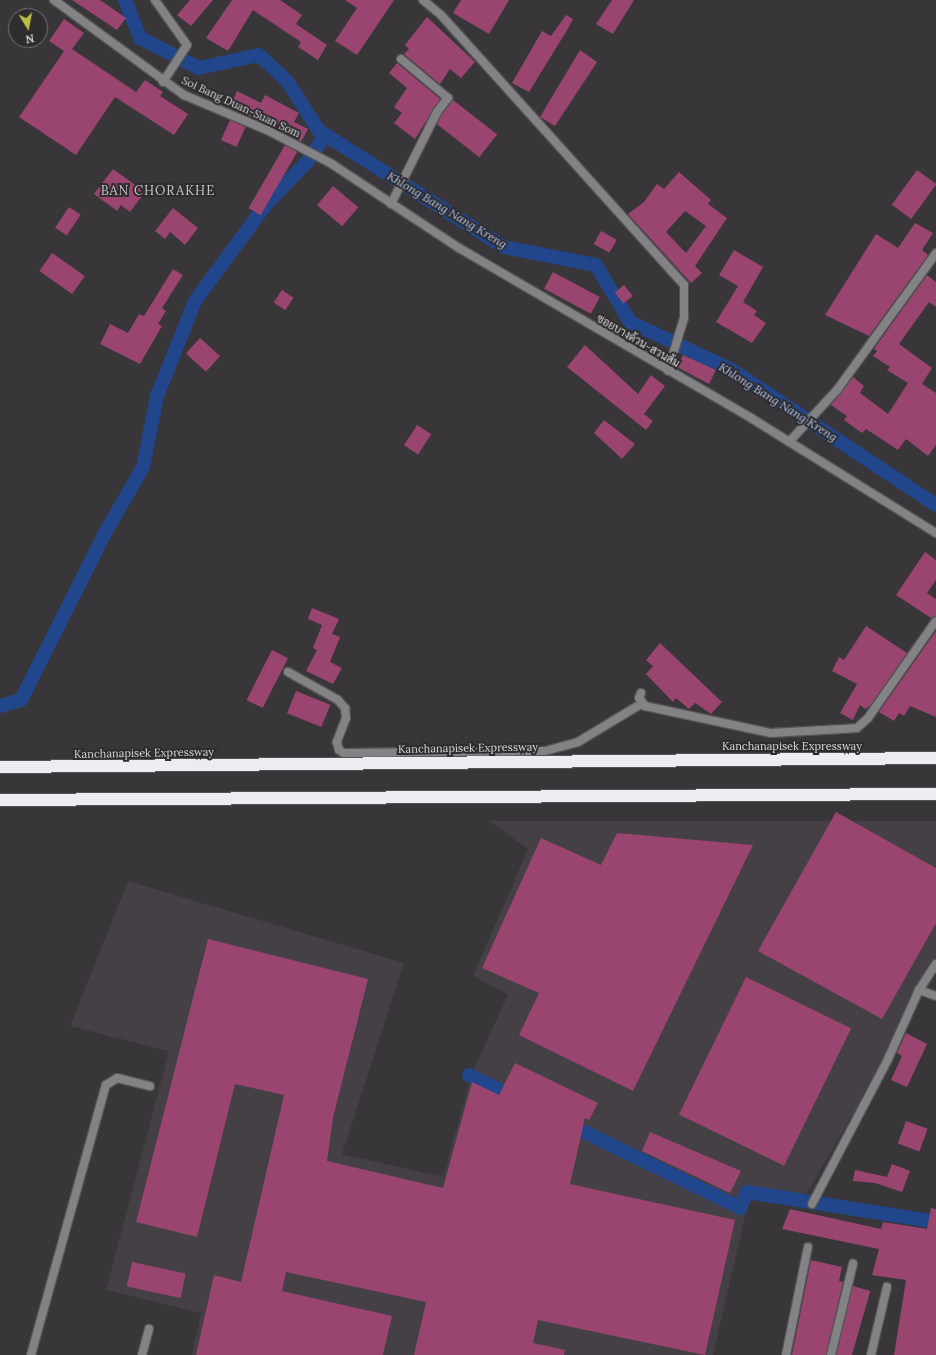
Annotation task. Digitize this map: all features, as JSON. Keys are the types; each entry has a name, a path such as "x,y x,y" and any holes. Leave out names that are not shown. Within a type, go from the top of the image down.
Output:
{"highway":[{"name":"Kanchanapisek Expressway","path":"0,767 936,758"},
{"path":"0,800 936,794"}],"street":[{"name":"Soi Bang Duan-Suan Som","path":"54,0 165,78 184,95 303,148 332,164"},
{"path":"155,0 186,48 165,78"},
{"path":"425,1 684,284 686,301 679,340 670,368"},
{"path":"391,204 411,169 437,112 448,98 401,59"},
{"name":"ซอยบางด้วน-สวนส้ม","path":"332,164 391,204 670,368 936,533"},
{"path":"789,442 816,414 936,253"},
{"path":"288,672 338,700 345,708 346,718 337,742 339,750 344,753 545,750 578,742 641,704 771,733 858,728 868,718 936,621"},
{"path":"641,693 641,704"},
{"path":"812,1204 888,1059 919,990 936,964"},
{"path":"919,990 936,996"},
{"path":"31,1355 106,1085 117,1078 150,1086"},
{"path":"786,1355 808,1247"},
{"path":"831,1355 853,1264"},
{"path":"871,1355 887,1287"},
{"path":"142,1355 149,1329"}],"shaded area":[{"path":"489,821 936,821 936,971 803,1200 750,1195 713,1355 192,1355 201,1313 106,1290 169,1051 70,1026 128,881 404,963 342,1154 443,1177 472,1073 508,995 473,976 528,849"}],"building":[{"path":"72,0 100,0 126,18 117,30"},
{"path":"190,0 213,0 191,26 177,15"},
{"path":"232,0 280,0 302,15 296,24 327,45 318,60 298,47 301,42 253,10 228,51 206,38"},
{"path":"345,0 394,0 357,55 335,41 357,8"},
{"path":"461,0 509,0 489,34 453,13"},
{"path":"612,0 634,0 613,34 596,24"},
{"path":"566,15 573,19 529,92 512,83 542,31 551,36"},
{"path":"427,17 475,62 461,78 450,69 440,84 404,54 409,49 405,45"},
{"path":"64,19 84,33 72,49 136,92 145,80 163,92 160,96 188,114 174,135 115,97 76,155 19,117 64,51 49,41"},
{"path":"580,50 597,62 555,126 540,117"},
{"path":"397,63 440,99 415,139 394,123 402,113 394,107 407,88 389,73"},
{"path":"237,91 261,103 265,95 299,113 294,122 308,129 301,142 251,114 250,117 234,110 231,105"},
{"path":"453,100 497,134 479,157 435,123"},
{"path":"230,120 246,127 237,147 221,140"},
{"path":"285,145 297,152 261,215 248,208"},
{"path":"113,169 145,192 130,212 121,205 117,211 94,194"},
{"path":"917,170 936,185 911,219 892,205"},
{"path":"679,172 711,200 708,204 727,218 695,266 702,273 691,283 628,214 644,202 657,184 664,189","holes":["685,211 706,226 686,253 666,232"]},
{"path":"333,186 358,207 342,226 317,205"},
{"path":"69,207 81,215 67,236 55,228"},
{"path":"173,208 198,228 185,245 170,232 165,239 155,231"},
{"path":"915,223 933,233 922,250 928,255 869,336 825,315 876,234 898,248"},
{"path":"601,231 617,240 609,253 594,244"},
{"path":"734,250 763,267 743,302 757,311 754,315 766,323 752,343 716,322 738,286 719,275"},
{"path":"52,253 85,276 72,294 39,271"},
{"path":"173,269 183,275 162,308 166,311 158,324 162,326 140,364 100,344 110,324 128,333 139,314 144,316"},
{"path":"553,272 600,297 591,314 544,289"},
{"path":"927,275 936,282 936,307 929,302 899,344 932,368 922,384 936,393 936,445 928,456 906,439 898,450 866,429 862,433 844,420 847,416 831,405 853,377 864,386 860,393 888,414 908,383 887,370 890,367 873,356 877,351 874,349"},
{"path":"624,285 633,296 623,303 615,293"},
{"path":"282,290 294,298 285,310 274,302"},
{"path":"200,338 220,356 206,372 186,354"},
{"path":"585,345 638,394 651,375 665,386 644,414 653,421 646,430 567,367"},
{"path":"683,355 716,370 709,384 677,367"},
{"path":"604,420 635,444 622,459 594,433"},
{"path":"417,425 431,434 418,454 404,445"},
{"path":"925,552 936,560 936,580 927,593 936,599 936,616 931,618 896,595"},
{"path":"312,608 339,619 332,634 340,637 330,662 342,668 333,684 306,671 317,650 313,648 322,625 308,619"},
{"path":"866,626 907,653 870,706 865,709 860,705 853,720 840,713 857,684 832,671 839,657 844,660"},
{"path":"936,631 936,717 910,706 904,716 899,713 894,721 879,712"},
{"path":"660,643 722,702 711,714 695,703 689,709 676,698 673,702 646,674 653,666 646,660"},
{"path":"272,650 288,658 263,708 247,700"},
{"path":"296,691 330,705 321,727 287,713"},
{"path":"836,812 936,868 936,923 882,1019 758,951"},
{"path":"617,833 753,845 633,1091 519,1035 539,993 482,968 541,838 601,865"},
{"path":"208,939 368,979 333,1118 327,1161 443,1188 472,1082 499,1095 515,1063 598,1103 589,1120 585,1118 570,1184 735,1220 705,1355 538,1320 533,1343 565,1350 564,1355 414,1355 426,1302 286,1272 282,1291 392,1316 383,1355 196,1355 214,1275 241,1282 284,1095 235,1084 197,1237 136,1222"},
{"path":"746,977 851,1028 784,1166 679,1115"},
{"path":"906,1033 927,1044 907,1087 891,1080 902,1056 897,1053"},
{"path":"906,1121 928,1129 919,1151 898,1144"},
{"path":"650,1132 741,1171 730,1193 642,1151"},
{"path":"892,1164 910,1171 902,1192 875,1183 853,1181 855,1170 887,1177"},
{"path":"931,1208 936,1209 936,1355 894,1355 906,1280 872,1275 879,1249 782,1229 790,1209 881,1229 883,1222 927,1229"},
{"path":"811,1260 842,1267 839,1281 843,1282 826,1355 792,1355"},
{"path":"132,1262 186,1273 181,1298 127,1286"},
{"path":"853,1286 870,1291 852,1355 833,1354"}],"waterway":[{"name":"Khlong Bang Nang Kreng","path":"125,0 140,38 199,68 259,55 287,81 319,131 504,247 596,265 630,322 732,370 936,505"},
{"path":"0,706 21,700 105,533 143,467 157,396 195,301 267,203 307,162 325,135"},
{"path":"469,1075 518,1099"},
{"path":"566,1123 740,1208 747,1192 936,1222"}],"district":[{"name":"BAN CHORAKHE","path":"158,191"}]}
